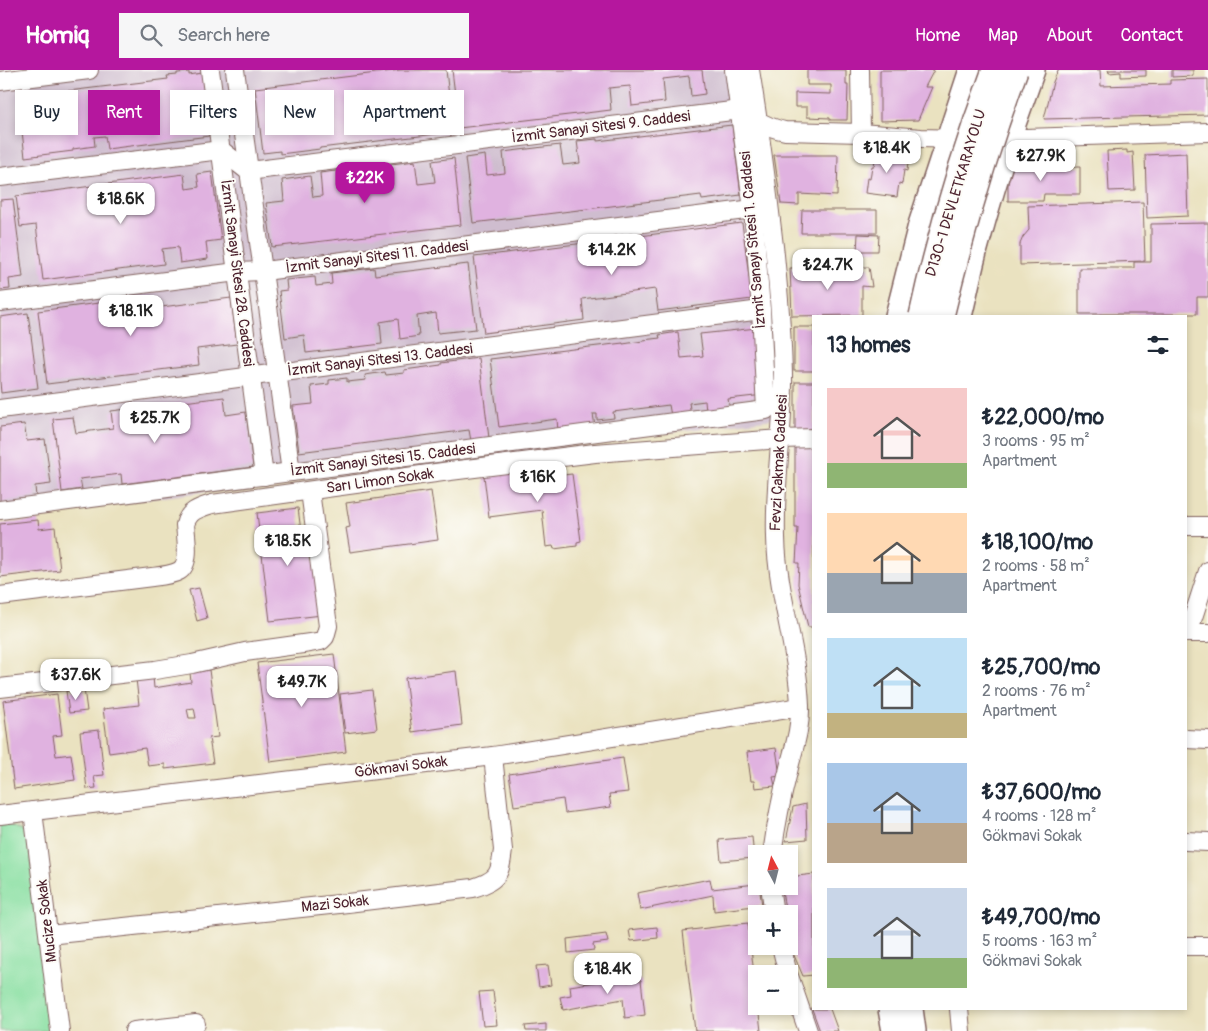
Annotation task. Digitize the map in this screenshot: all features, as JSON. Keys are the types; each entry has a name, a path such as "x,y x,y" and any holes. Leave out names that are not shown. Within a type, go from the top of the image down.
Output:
{"highway":[{"path":"898,315 921,225 972,70"},
{"name":"D130-1 DEVLETKARAYOLU","path":"922,315 956,183 995,70"},
{"name":"D130-1 DEVLETKARAYOLU","path":"941,315 973,192 1014,70"},
{"path":"959,315 975,247 1011,129 1032,70"},
{"path":"892,1010 908,1022"}],"street":[{"path":"0,80 89,70"},
{"name":"İzmit Sanayi Sitesi 28. Caddesi","path":"210,70 264,476"},
{"name":"İzmit Sanayi Sitesi 28. Caddesi","path":"235,70 291,472"},
{"name":"İzmit Sanayi Sitesi 1. Caddesi","path":"734,70 753,209 766,410"},
{"name":"Fevzi Çakmak Caddesi","path":"750,70 769,205 780,304 783,410 775,507 776,539 782,590 798,678 800,708 798,732 787,775 774,845"},
{"path":"860,70 861,133"},
{"path":"740,110 758,122 777,130 861,133 921,138 949,139 1011,129 1068,136 1208,132"},
{"name":"İzmit Sanayi Sitesi 9. Caddesi","path":"248,171 740,110"},
{"path":"921,138 957,114 968,112 985,111 1011,129"},
{"path":"1000,164 1020,148 1068,136"},
{"path":"0,177 221,150 248,171"},
{"name":"İzmit Sanayi Sitesi 11. Caddesi","path":"0,302 237,272 264,271 753,209"},
{"name":"İzmit Sanayi Sitesi 13. Caddesi","path":"0,409 761,310"},
{"name":"İzmit Sanayi Sitesi 15. Caddesi","path":"0,510 766,410"},
{"name":"Sarı Limon Sokak","path":"0,596 152,577 181,570 186,560 186,520 196,510 212,504 595,453 781,438 812,438"},
{"path":"0,688 155,670 245,652 321,641 325,637 328,626 310,491"},
{"path":"1187,526 1208,526"},
{"path":"1208,571 1187,633 1208,633"},
{"name":"Gökmavi Sokak","path":"1,809 33,811 493,756 800,708"},
{"path":"1187,739 1208,740"},
{"name":"Mazi Sokak","path":"49,935 339,904 473,888 484,885 498,874 503,850 493,756"},
{"name":"Mucize Sokak","path":"33,811 60,1031"},
{"path":"1187,842 1208,842"},
{"path":"1187,946 1208,946"},
{"path":"798,1003 808,1031"},
{"path":"959,1010 961,1031"},
{"path":"134,1031 196,1024"}],"shaded area":[{"path":"0,70 742,70 760,213 773,419 0,518"}],"green space":[{"path":"9,824 23,831 29,843 51,1031 0,1031 0,825"}],"building":[{"path":"401,70 446,70 448,90 344,90 344,135 428,135 280,154 280,151 263,153 255,88"},
{"path":"452,70 702,70 705,94 691,96 689,76 663,79 665,102 632,106 630,86 609,88 611,110 464,127 464,90 454,90"},
{"path":"807,70 846,70 846,85 848,85 847,120 807,117 807,107 795,107 795,93 831,94 831,85 807,85"},
{"path":"880,70 934,70 925,87 932,87 918,120 880,121"},
{"path":"1058,70 1100,70 1101,86 1170,84 1170,80 1208,79 1208,115 1044,119 1053,82"},
{"path":"1108,70 1146,70 1146,76 1121,77 1121,72 1109,73"},
{"path":"1172,70 1193,70 1193,76 1172,77"},
{"path":"189,72 189,75 202,73 204,90 170,90 170,135 209,136 107,149 105,136 94,137 95,146 73,149 73,151 25,157 22,135 78,135 78,90 76,90 168,79 167,76 177,75 177,73"},
{"path":"732,125 741,195 702,200 701,195 473,223 465,158 485,155 487,175 505,173 503,152 560,145 563,165 580,163 577,141 597,139 597,141"},
{"path":"1127,150 1127,153 1133,152 1135,190 1109,191 1107,151"},
{"path":"876,152 909,155 907,171 904,170 902,184 899,183 897,197 865,193 867,178 870,179"},
{"path":"1186,153 1188,216 1147,218 1145,155"},
{"path":"774,155 838,155 837,196 799,194 799,205 781,204"},
{"path":"454,158 461,225 272,247 266,203 284,201 282,180 310,176 313,197 322,196 320,173 415,161 418,184 435,182 432,161"},
{"path":"1028,160 1028,168 1080,167 1080,194 1044,194 1043,201 1008,201 1008,168 1014,161"},
{"path":"212,172 221,240 206,242 208,259 180,263 178,247 162,249 164,264 43,280 36,225 20,227 16,196 184,174 186,189 199,187 197,174"},
{"path":"13,199 23,277 9,279 10,289 0,290 0,200"},
{"path":"1143,202 1145,261 1020,265 1020,244 1029,230 1028,206"},
{"path":"802,210 877,210 877,233 801,233"},
{"path":"742,223 752,299 658,311 655,289 582,299 584,320 484,333 474,257"},
{"path":"1208,223 1208,297 1197,297 1197,314 1079,314 1079,268 1134,268 1134,262 1151,262 1151,224"},
{"path":"858,234 879,235 878,251 857,251"},
{"path":"468,264 476,329 438,333 436,313 417,316 419,336 400,339 398,319 380,322 382,344 306,353 304,335 285,338 279,291 287,290 286,280 315,277 316,286 332,284 331,273 374,268 375,275"},
{"path":"869,267 872,287 862,286 862,315 792,316 790,268"},
{"path":"152,296 154,308 231,298 237,344 197,349 199,365 47,384 38,311"},
{"path":"28,313 38,388 1,393 0,317"},
{"path":"794,327 812,327 812,371 794,371"},
{"path":"757,328 764,395 728,399 730,410 706,412 705,401 689,403 691,414 671,416 669,405 613,412 614,418 597,420 597,414 593,414 595,426 558,431 557,419 499,427 490,359 623,344 660,338 659,335 678,332 681,358 703,356 700,334"},
{"path":"479,358 489,438 471,441 469,430 299,452 293,406 313,404 311,386 329,384 329,380 347,378 347,382 366,380 365,375 385,372 386,375 404,373 404,370"},
{"path":"795,382 812,382 812,433 795,433"},
{"path":"224,397 226,415 246,412 253,467 122,484 121,474 80,479 82,489 62,492 53,419 73,417 76,433 113,428 111,411"},
{"path":"24,424 27,441 45,439 51,484 35,486 36,497 0,502 0,427"},
{"path":"795,443 812,443 812,627 808,627 798,584 799,563 796,563 798,528 795,528"},
{"path":"528,470 529,479 572,474 581,541 577,542 577,546 554,549 553,546 546,547 542,510 489,517 484,476"},
{"path":"431,491 438,540 350,552 346,528 350,527 346,503"},
{"path":"298,508 303,547 313,546 322,615 270,621 257,513"},
{"path":"38,520 39,529 55,527 60,570 0,577 0,524"},
{"path":"199,588 207,618 197,621 189,590"},
{"path":"334,654 346,752 270,762 257,663"},
{"path":"209,670 218,737 209,738 213,763 165,769 165,764 148,766 145,748 109,753 103,709 139,705 136,679 153,677 154,688 191,682 190,673","holes":["194,708 196,718 189,718 187,709"]},
{"path":"456,671 462,725 412,732 405,678"},
{"path":"84,689 87,711 69,713 66,691"},
{"path":"372,690 377,729 345,733 340,694"},
{"path":"57,694 62,735 53,736 56,756 71,754 75,780 14,789 3,701"},
{"path":"99,730 104,775 94,776 96,788 87,789 80,732"},
{"path":"776,748 780,776 773,777 775,786 755,788 754,781 751,781 747,752"},
{"path":"623,758 628,792 609,794 611,807 565,813 563,799 514,806 509,774"},
{"path":"806,804 807,839 786,841 793,807"},
{"path":"752,837 753,845 748,845 748,859 721,861 719,840"},
{"path":"812,874 812,975 803,976 794,955 798,955 798,905 784,905 783,895 798,895 798,876"},
{"path":"710,879 712,889 748,885 748,895 760,895 762,905 748,905 748,907 714,911 713,895 640,910 637,893"},
{"path":"748,923 748,955 752,955 753,965 748,965 748,1015 759,1015 761,1031 695,1031 683,931"},
{"path":"657,927 658,938 631,941 629,930"},
{"path":"606,934 608,942 593,944 594,950 568,953 567,939"},
{"path":"548,965 551,985 539,987 536,966"},
{"path":"626,977 627,982 641,980 645,1015 625,1018 623,999 563,1010 560,997 571,995 570,986"},
{"path":"493,991 497,1025 483,1026 479,992"},
{"path":"812,1010 830,1010 838,1031 820,1031"},
{"path":"546,1024 546,1031 526,1031 525,1026"}]}
